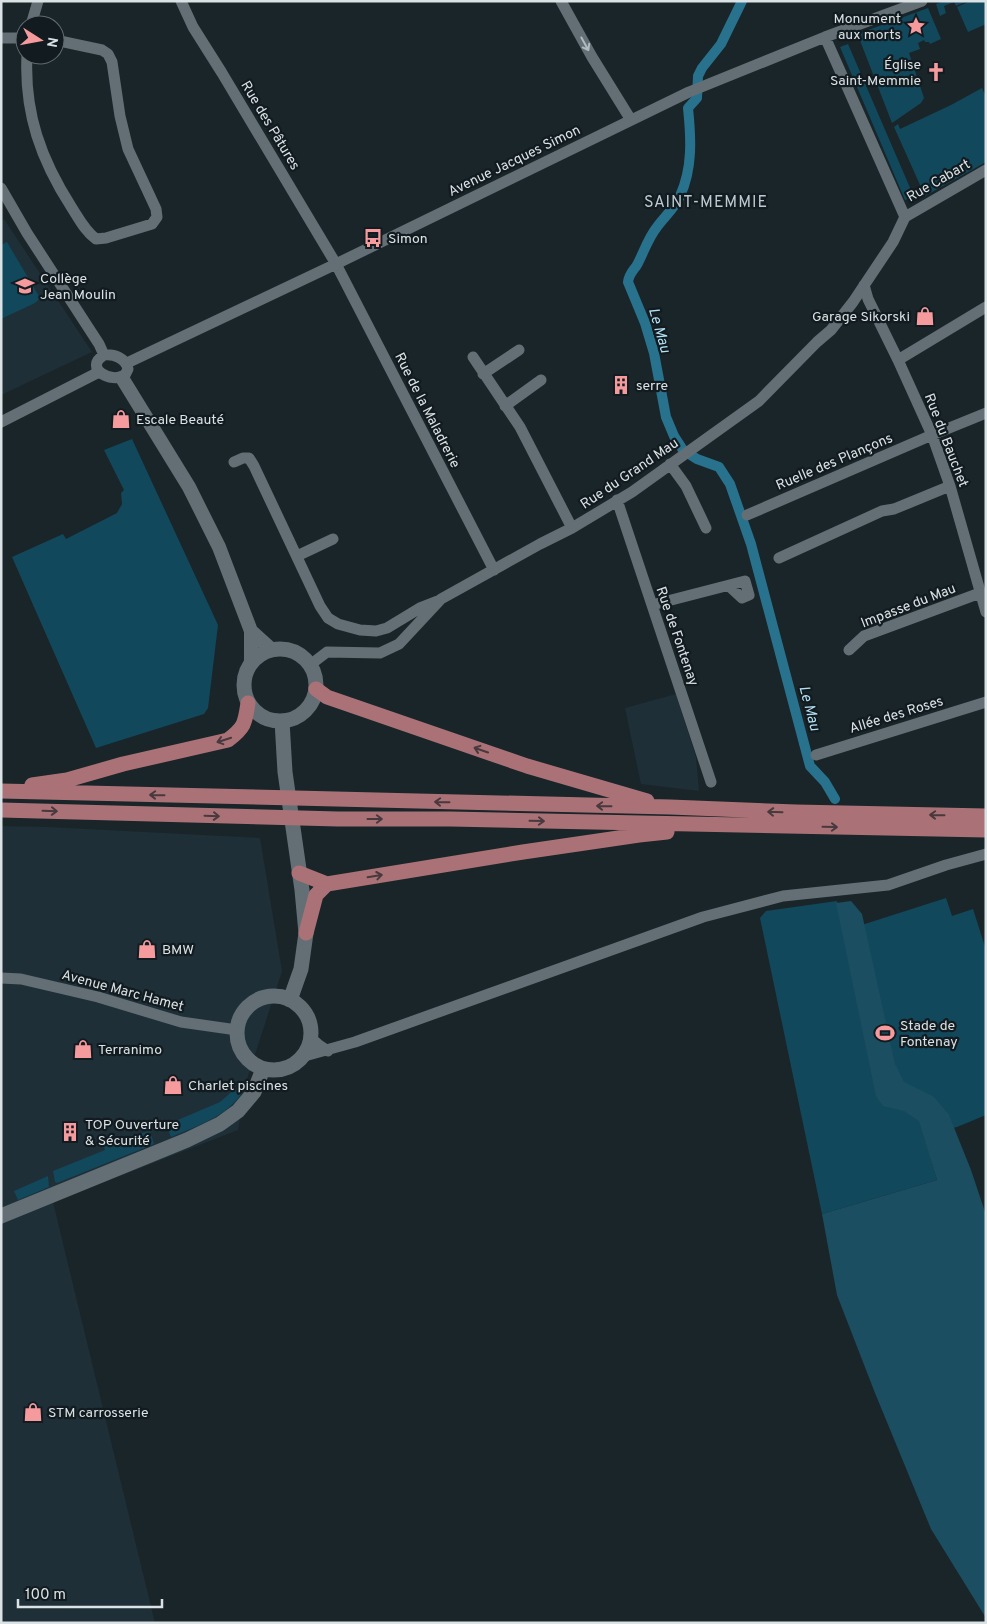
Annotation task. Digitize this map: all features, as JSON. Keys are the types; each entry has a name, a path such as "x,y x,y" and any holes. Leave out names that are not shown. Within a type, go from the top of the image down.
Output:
{"main road":[{"path":"1,790 67,780 176,751 228,740 240,732 245,723 248,703 244,681 247,670 262,654 272,650 283,649 293,652 302,657 314,672 316,689 313,699 308,708 297,717 282,721 272,721 255,711 248,703"},
{"path":"316,689 327,697 527,766 670,807"},
{"path":"282,721 285,772 306,933"},
{"path":"1,790 986,816"},
{"path":"1,810 338,819 986,830"},
{"path":"299,873 327,884 639,835 746,826"},
{"path":"290,1000 301,969 306,933 316,895 327,884"},
{"path":"278,996 290,1000 299,1006 306,1015 310,1025 310,1037 306,1051 301,1058 284,1068 274,1070 263,1069 250,1061 240,1050 237,1030 240,1018 246,1008 255,1001 266,997 278,996"},
{"path":"1,1216 220,1124 238,1112 254,1092 263,1069"}],"street":[{"path":"34,15 38,1"},
{"name":"Rue des Pâtures","path":"181,1 193,26 336,264"},
{"path":"561,1 592,57 631,120"},
{"name":"Avenue Jacques Simon","path":"127,363 336,264 688,92 825,37 922,1"},
{"path":"825,37 905,217"},
{"path":"1,38 15,38"},
{"path":"26,65 31,117 46,163 61,191 89,233 96,239 106,238 152,224 157,217 156,209 128,149 120,116 112,62 108,54 102,50 65,42"},
{"name":"Rue Cabart","path":"905,217 986,170"},
{"path":"1,188 27,234 99,344 104,355"},
{"name":"Rue du Grand Mau","path":"310,665 327,652 380,653 399,644 441,599 572,528 632,492 759,401 831,330 893,242 905,217"},
{"name":"Rue de la Maladrerie","path":"336,264 494,570"},
{"name":"Rue du Bauchet","path":"864,285 868,300 932,435 950,486 986,612"},
{"path":"898,360 986,307"},
{"path":"483,374 519,350"},
{"path":"104,355 120,358 127,363 128,369 122,378 104,375 99,372 97,362 104,355"},
{"path":"472,357 520,427 572,528"},
{"path":"1,422 99,372"},
{"path":"122,378 190,487 219,547 251,632 251,664"},
{"path":"505,406 541,380"},
{"name":"Ruelle des Plançons","path":"747,514 986,413"},
{"path":"234,462 242,458 249,458 324,613 334,622 376,632 386,629 420,608 441,599"},
{"path":"674,462 706,528"},
{"path":"779,558 882,511 894,509 950,486"},
{"name":"Rue de Fontenay","path":"617,500 711,782"},
{"path":"297,556 333,539"},
{"path":"974,571 986,566"},
{"path":"652,605 729,586"},
{"name":"Impasse du Mau","path":"849,650 864,636 980,593"},
{"path":"251,632 272,650"},
{"name":"Allée des Roses","path":"816,755 986,702"},
{"path":"301,1058 328,1051 703,916 783,896 888,885 946,865 986,854"},
{"name":"Avenue Marc Hamet","path":"1,978 21,979 98,997 181,1022 237,1030"},
{"path":"310,1037 328,1051"}],"shaded area":[{"path":"944,1 968,1 956,6 954,2 944,6 946,13 940,16 936,4"},
{"path":"970,1 986,1 986,24 968,32 957,7"},
{"path":"928,8 941,39 930,44 924,40 918,43 920,49 909,53 924,98 921,103 892,123 859,38 862,37 860,33"},
{"path":"848,44 914,197 905,200 840,47"},
{"path":"982,88 986,97 986,162 925,196 894,127 898,124 900,129"},
{"name":"Collège Jean Moulin","path":"4,219 92,352 1,395 1,221"},
{"path":"7,242 40,298 35,303 1,319 1,245"},
{"path":"132,439 218,625 208,708 204,714 96,748 12,557 63,534 66,539 117,513 122,504 121,493 124,490 104,450"},
{"path":"676,694 696,757 699,791 641,784 625,708"},
{"path":"1,826 260,838 282,971 247,1079 238,1130 53,1202 155,1623 1,1623"},
{"name":"Stade de Fontenay","path":"946,898 952,916 973,909 986,950 986,1115 957,1127 924,1135 937,1180 822,1214 760,918 766,911 837,901 843,931"},
{"path":"851,901 862,914 895,1064 904,1082 934,1097 949,1115 971,1170 986,1215 986,1618 931,1529 837,1295 822,1214 937,1180 919,1121 904,1111 883,1106 876,1096 836,903"},
{"path":"244,1081 247,1083 241,1094 225,1111 208,1121 171,1137 166,1125 220,1102"},
{"path":"150,1131 154,1144 57,1183 55,1182 53,1171 105,1150 103,1142 121,1137 122,1140"},
{"path":"48,1176 49,1187 18,1200 14,1191"}],"waterway":[{"name":"Le Mau","path":"742,1 721,44 698,76 697,98 688,108 690,152 687,175 680,196 651,236 628,282 645,323 654,353 666,417 674,436 683,450 697,459 719,467 730,484 751,544 810,766 825,782 835,799"}],"place":[{"name":"Monument aux morts","path":"916,26"},
{"name":"Église Saint-Memmie","path":"936,72"},
{"name":"Simon","path":"373,238"},
{"name":"Collège Jean Moulin","path":"25,286"},
{"name":"Garage Sikorski","path":"925,316"},
{"name":"serre","path":"621,385"},
{"name":"Escale Beauté","path":"121,419"},
{"name":"BMW","path":"147,949"},
{"name":"Stade de Fontenay","path":"885,1033"},
{"name":"Terranimo","path":"83,1049"},
{"name":"Charlet piscines","path":"173,1085"},
{"name":"TOP Ouverture & Sécurité","path":"70,1132"},
{"name":"STM carrosserie","path":"33,1412"}],"district":[{"name":"SAINT-MEMMIE","path":"706,201"}]}
